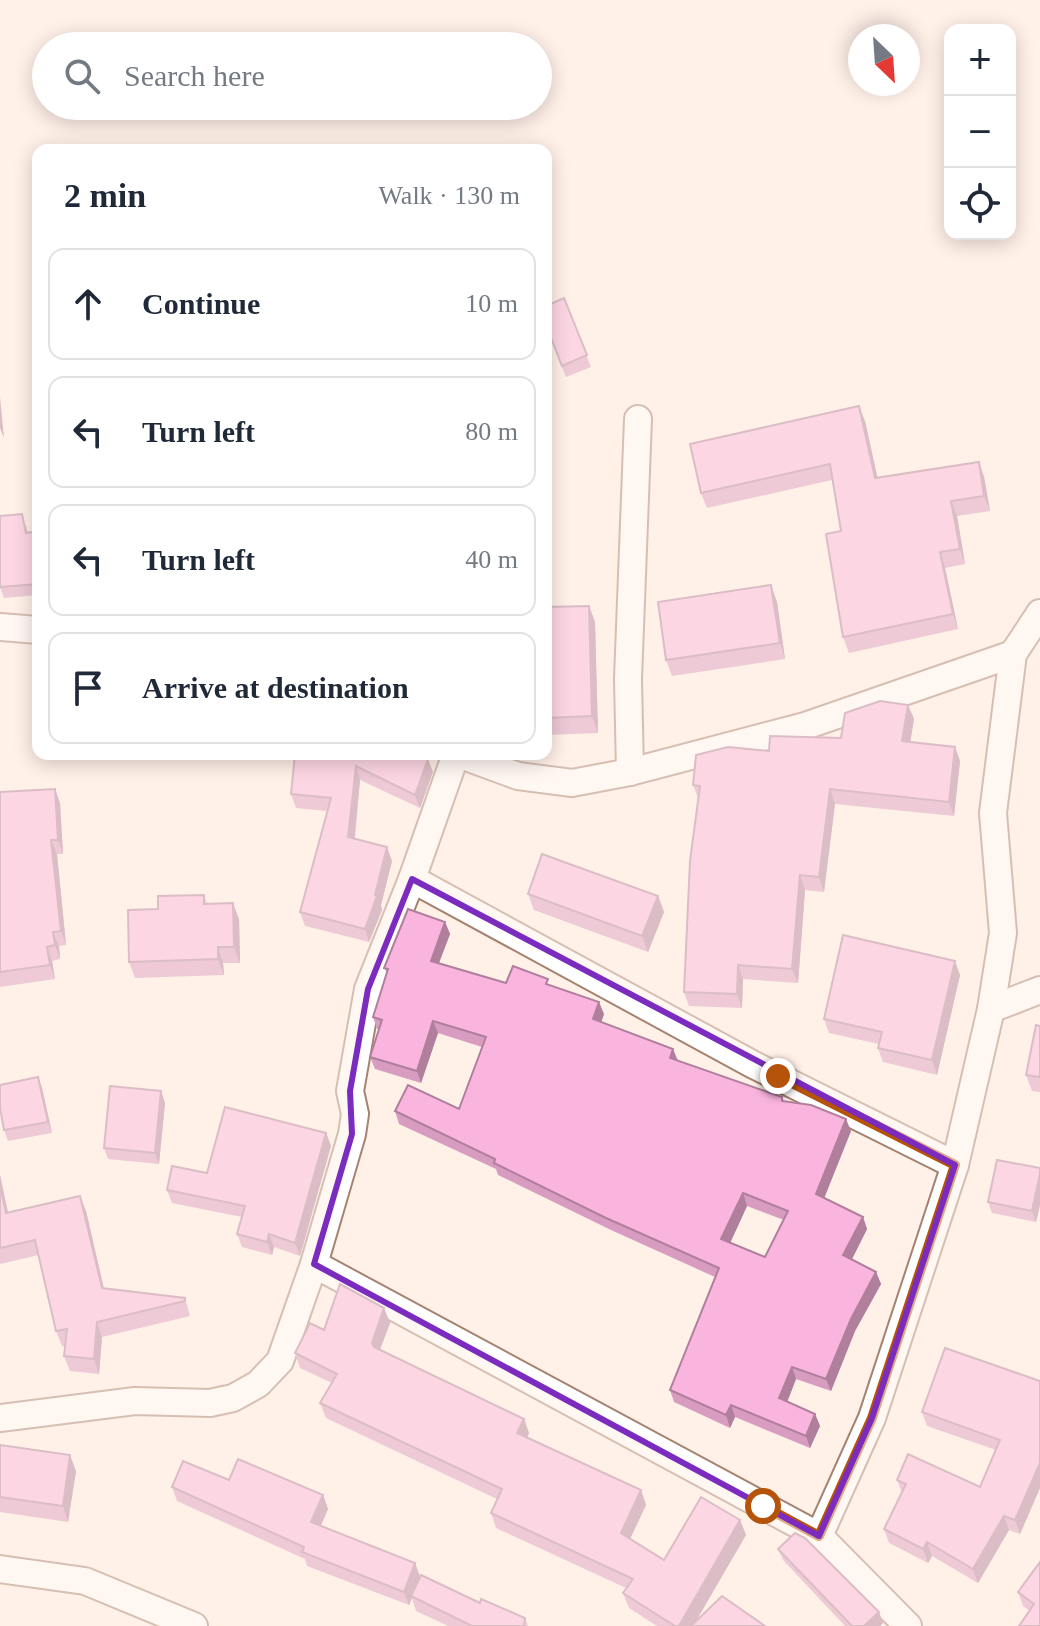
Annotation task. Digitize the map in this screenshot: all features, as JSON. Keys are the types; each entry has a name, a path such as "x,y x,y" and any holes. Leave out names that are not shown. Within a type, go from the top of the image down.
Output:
{"street":[{"path":"630,772 628,679 638,419"},
{"path":"819,1536 872,1418 955,1165 991,1009 1003,933 993,813 1013,654 1040,613"},
{"path":"0,627 32,630"},
{"path":"474,760 518,776 572,783 630,772 805,726 1013,654"},
{"path":"0,1418 135,1401 210,1403 233,1398 258,1384 280,1361 314,1264 352,1134 355,1114 350,1091 368,989 455,760"},
{"path":"412,879 752,1064 955,1165"},
{"path":"991,1009 1040,990"},
{"path":"314,1264 819,1536 908,1626"},
{"path":"0,1569 85,1581 194,1626"}],"highlighted area":[{"path":"412,879 955,1165 872,1418 819,1536 314,1264 352,1134 350,1091 368,989"}],"building":[{"path":"564,298 587,355 562,366 552,340 552,303"},
{"path":"859,406 875,478 979,462 984,496 951,501 960,549 940,552 953,614 843,637 826,534 841,531 830,464 701,493 690,444"},
{"path":"22,514 26,533 32,532 32,584 0,587 0,516"},
{"path":"771,585 780,643 666,660 658,602"},
{"path":"589,606 592,716 552,718 552,607"},
{"path":"880,701 908,705 902,741 955,747 949,802 830,789 819,877 800,875 792,969 738,965 737,994 684,992 690,861 700,786 693,785 696,755 728,747 769,751 770,736 841,738 845,713"},
{"path":"294,760 428,760 415,795 356,766 348,837 387,847 377,896 365,929 300,912 331,798 291,794"},
{"path":"55,789 58,840 51,840 61,931 53,932 55,945 47,947 50,965 0,972 0,792"},
{"path":"542,854 658,896 642,936 528,894"},
{"path":"204,895 204,904 233,903 234,947 218,947 218,959 129,962 128,910 158,909 158,896"},
{"path":"408,909 445,922 431,961 506,983 513,966 548,979 546,984 599,1002 593,1019 673,1049 670,1058 782,1097 782,1101 811,1105 846,1119 816,1194 863,1217 843,1255 876,1272 851,1319 826,1379 792,1367 779,1398 815,1414 806,1436 731,1405 726,1415 670,1390 719,1268 606,1218 494,1163 495,1159 395,1111 408,1085 459,1109 486,1037 433,1021 417,1071 370,1057 382,1020 373,1017 388,969 384,968","holes":["743,1193 788,1211 765,1257 721,1239"]},
{"path":"843,935 955,961 932,1060 878,1048 882,1032 824,1019"},
{"path":"1036,1025 1040,1026 1040,1077 1026,1075"},
{"path":"38,1077 48,1122 4,1130 0,1085"},
{"path":"110,1086 161,1091 155,1153 104,1148"},
{"path":"225,1107 326,1133 295,1243 269,1234 267,1242 237,1234 245,1206 167,1190 172,1166 207,1173"},
{"path":"997,1160 1040,1168 1032,1211 988,1202"},
{"path":"0,1185 6,1213 80,1196 102,1288 185,1298 185,1301 97,1322 94,1359 64,1356 67,1329 56,1331 35,1240 0,1248"},
{"path":"340,1284 384,1308 372,1343 374,1347 524,1419 517,1433 641,1490 621,1533 664,1560 701,1497 740,1520 679,1626 623,1593 633,1579 491,1513 502,1489 320,1403 337,1374 295,1353 310,1323 324,1330"},
{"path":"945,1348 1040,1381 1040,1463 1015,1520 1004,1516 973,1569 927,1542 923,1549 884,1529 906,1484 897,1480 908,1454 980,1487 1000,1440 922,1412"},
{"path":"0,1445 70,1455 63,1506 0,1497"},
{"path":"238,1459 323,1495 311,1522 415,1563 404,1592 302,1552 304,1547 172,1487 183,1461 229,1480"},
{"path":"795,1533 805,1538 879,1612 864,1626 852,1626 778,1549"},
{"path":"1040,1562 1040,1626 1019,1626 1034,1604 1018,1592"},
{"path":"421,1575 480,1603 481,1599 525,1618 524,1626 472,1626 411,1596"},
{"path":"722,1596 765,1626 691,1626"}],"route":[{"path":"763,1506 819,1536 872,1418 955,1165 778,1076"}]}
